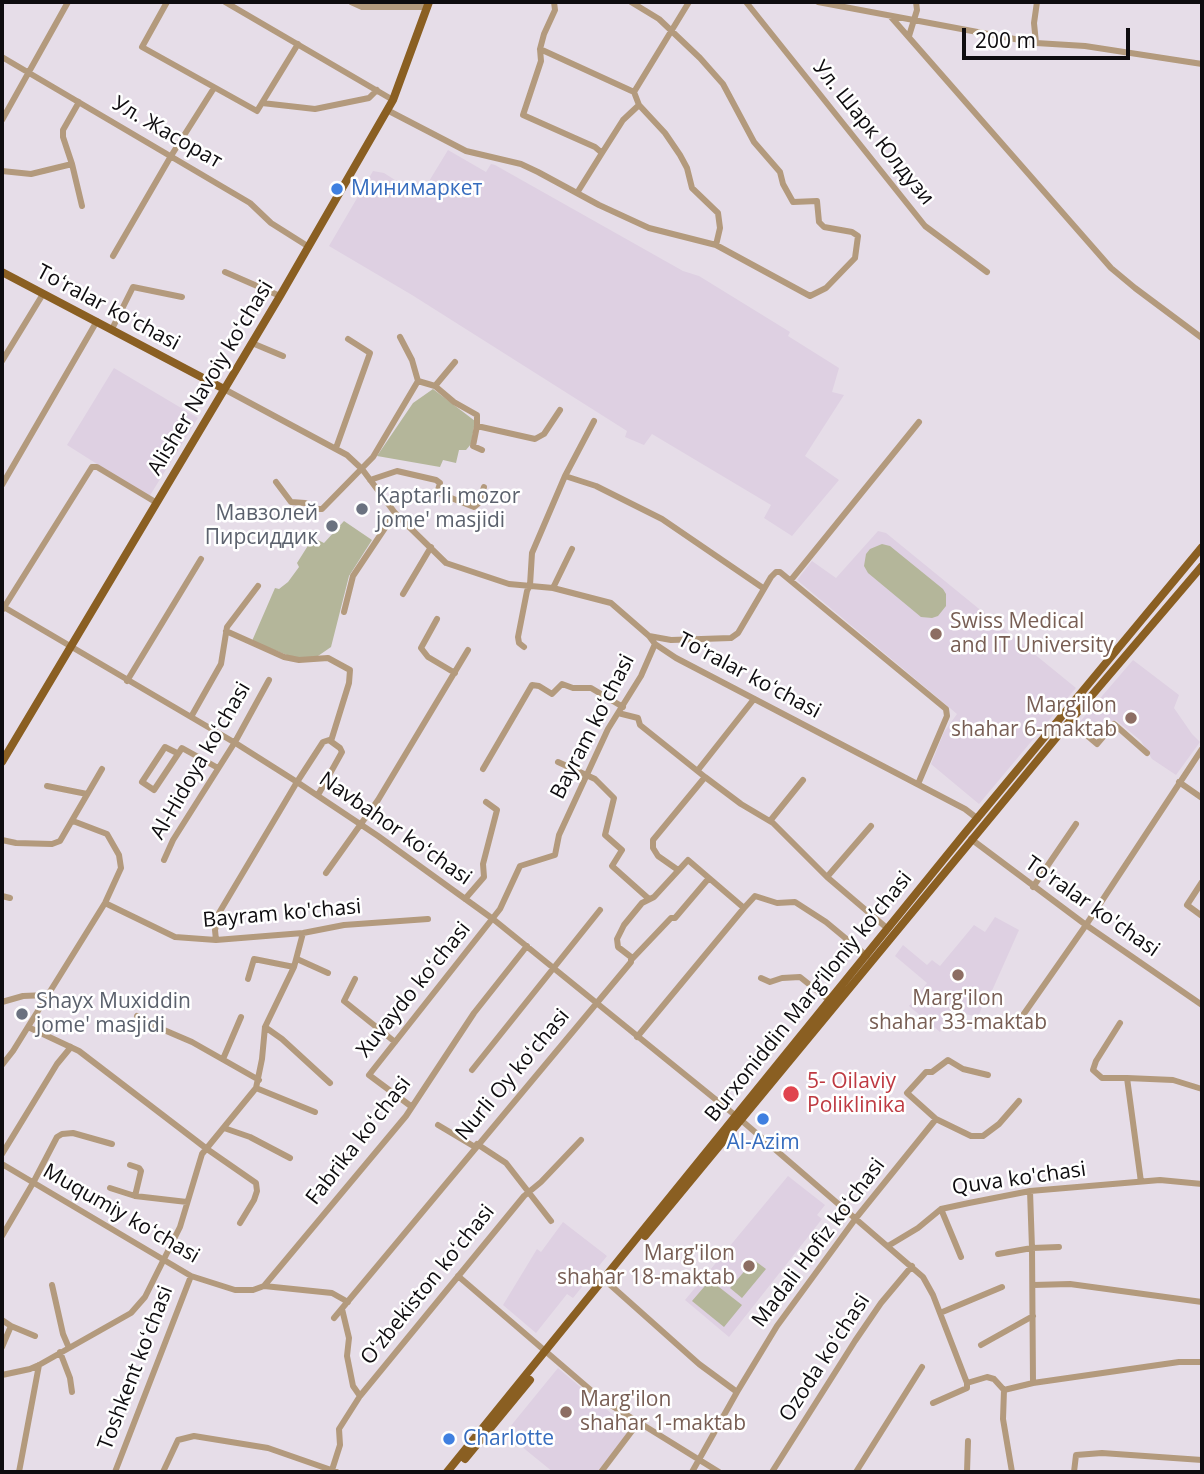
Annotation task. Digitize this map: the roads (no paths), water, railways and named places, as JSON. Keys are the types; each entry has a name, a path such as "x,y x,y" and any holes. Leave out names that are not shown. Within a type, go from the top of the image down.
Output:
{"main road":[{"name":"Alisher Navoiy koʻchasi","path":"2,762 281,296 393,100 428,4"},
{"name":"Toʻralar koʻchasi","path":"2,272 224,389"},
{"name":"Burxoniddin Marg’iloniy ko’chasi","path":"447,1472 607,1282 965,833 1202,547"},
{"name":"Burxoniddin Marg’iloniy ko’chasi","path":"454,1472 738,1118 1070,721 1201,571"}],"street":[{"path":"2,120 68,2"},
{"path":"167,2 142,47 257,111 299,44"},
{"path":"225,2 393,100"},
{"path":"351,2 362,6 428,4"},
{"path":"554,2 555,10 540,49 541,61 523,115 595,147 602,153"},
{"path":"387,110 466,151 520,164 649,228 716,245 810,296 826,288 855,258 858,236 852,232 824,227 819,222 817,201 795,203 792,200 780,172 754,142 723,84 659,19 631,2"},
{"path":"635,92 689,2"},
{"name":"Ул. Шарк Юлдузи","path":"746,2 925,226 987,272"},
{"path":"818,2 1036,43 1085,46 1202,64"},
{"path":"909,36 918,10 916,2"},
{"path":"1036,43 1034,23 1037,2"},
{"path":"891,17 1111,268 1202,338"},
{"path":"540,49 635,92 639,104 680,155 687,168 692,188 718,213 716,245"},
{"name":"Ул. Жасорат","path":"2,57 250,203 271,223 309,247"},
{"path":"113,256 214,88"},
{"path":"262,103 315,109 369,98 377,90"},
{"path":"79,102 63,130 63,137 82,206"},
{"path":"577,193 623,120 639,104"},
{"path":"2,171 31,174 72,164"},
{"path":"225,272 281,296"},
{"path":"112,329 134,287 182,297"},
{"path":"2,360 43,294"},
{"path":"2,485 97,321"},
{"path":"276,482 291,502 305,503 320,509 373,457 418,382 412,360 400,337"},
{"path":"336,448 370,353 348,339"},
{"path":"252,343 283,356"},
{"path":"435,386 456,362"},
{"path":"418,382 435,386 454,402 477,415 473,446 482,450"},
{"name":"Toʻralar koʻchasi","path":"224,389 336,448 362,469 395,513 446,563 509,584 553,588 611,603 655,644 676,658 965,809 985,825"},
{"path":"477,426 537,439 544,434 560,410"},
{"path":"524,647 519,643 518,637 530,585 532,552 565,476 594,421"},
{"path":"791,580 919,422"},
{"path":"2,608 92,467 97,467 157,503"},
{"path":"370,480 397,471 436,480 440,483 438,490 441,494 474,507 479,503 484,487"},
{"path":"565,476 596,486 662,519 763,588"},
{"path":"344,612 353,576 395,513"},
{"path":"403,594 431,547"},
{"path":"553,588 572,549"},
{"path":"127,681 201,559"},
{"path":"649,636 671,640 731,638 738,633 763,588 776,572 780,572 946,709 947,716 918,784"},
{"path":"191,717 221,664 226,631 258,586"},
{"name":"Navbahor koʻchasi","path":"2,608 234,742 361,824 527,946 738,1118 888,1245"},
{"path":"437,619 421,649 428,657 455,673"},
{"path":"226,631 284,657 299,660 328,658 343,665 351,673 331,741"},
{"name":"Bayram koʻchasi","path":"493,919 505,901 513,877 520,866 555,855 559,835 608,729 641,676 655,644"},
{"path":"326,873 412,746 468,650"},
{"name":"Al-Hidoya koʻchasi","path":"164,860 173,840 269,680"},
{"path":"483,769 532,685 539,685 552,694 562,684 573,688 591,688 623,706"},
{"path":"698,771 754,699"},
{"path":"618,713 638,718 640,725 705,777 741,804 770,821 827,877 888,929"},
{"path":"1070,721 1097,744 1114,724 1147,753"},
{"path":"216,940 219,913 297,782 327,740 340,748 341,752 318,795"},
{"path":"177,753 164,747 142,782 154,790 182,748 218,768"},
{"path":"1014,1028 1086,925 1202,749"},
{"path":"558,762 595,779 614,798 605,835 622,850 612,866 649,899"},
{"path":"2,840 52,844 60,841 102,769"},
{"path":"678,870 658,856 653,848 653,840 705,777"},
{"path":"770,821 803,780"},
{"path":"1179,782 1202,798"},
{"path":"47,786 86,794"},
{"path":"465,899 484,877 483,863 497,810 486,802"},
{"path":"2,1065 105,903 121,868 119,855 107,834 73,821"},
{"path":"1033,887 1076,824"},
{"path":"827,877 871,826"},
{"name":"To'ralar ko'chasi","path":"965,833 972,841 1086,925 1201,1002"},
{"path":"632,958 618,947 617,939 642,903 654,897 688,860 744,908"},
{"name":"Nurli Oy koʻchasi","path":"334,1318 632,958 671,918 675,918 709,878"},
{"path":"1202,882 1187,905 1202,916"},
{"path":"637,1037 755,895 777,903 795,902 826,922 867,956"},
{"path":"2,896 10,898"},
{"name":"Bayram ko'chasi","path":"105,903 175,937 216,940 303,933 344,925 428,919"},
{"path":"472,1070 600,910"},
{"name":"Xuvaydo koʻchasi","path":"412,1107 369,1074 493,919"},
{"path":"2,1375 39,1365 131,1313 145,1297 180,1227 198,1164 256,1088 265,1027 294,967 303,933"},
{"name":"Fabrika koʻchasi","path":"264,1286 412,1107 474,1013 527,946"},
{"path":"248,979 254,959 294,967"},
{"path":"297,959 328,972"},
{"path":"761,978 770,982 800,977 830,1001"},
{"path":"355,979 344,1001 395,1042"},
{"path":"2,1002 23,996 47,995"},
{"path":"137,1016 259,1080"},
{"path":"223,1059 241,1017"},
{"path":"1120,1023 1093,1070 1102,1078 1173,1080 1202,1089"},
{"path":"28,1027 71,1047 256,1183 254,1200 240,1223"},
{"path":"265,1027 330,1083"},
{"path":"2,1154 57,1063 71,1047"},
{"path":"988,1075 963,1069 950,1060 926,1073 906,1093 936,1119 962,1133 984,1136 999,1124 1019,1101"},
{"path":"1127,1078 1141,1182"},
{"path":"256,1088 315,1112"},
{"name":"Madali Hofiz koʻchasi","path":"692,1472 777,1326 856,1218 936,1119"},
{"path":"438,1125 506,1163 551,1220"},
{"path":"224,1128 250,1137 290,1158"},
{"path":"2,1236 57,1137 73,1133 111,1144"},
{"name":"Oʻzbekiston koʻchasi","path":"334,1471 340,1445 339,1429 360,1396 524,1196 562,1162 581,1140"},
{"name":"Muqumiy koʻchasi","path":"2,1164 191,1276 235,1290 253,1290 264,1286 332,1293 348,1302"},
{"path":"130,1165 141,1171 135,1196"},
{"name":"Quva ko'chasi","path":"888,1245 918,1228 941,1209 1030,1191 1160,1180 1202,1184"},
{"path":"110,1188 135,1196 187,1202"},
{"path":"1030,1191 1033,1382"},
{"path":"941,1209 961,1257"},
{"path":"888,1245 928,1284 967,1383 967,1388 933,1403"},
{"path":"998,1254 1059,1247"},
{"name":"Ozoda koʻchasi","path":"772,1472 855,1341 881,1303 912,1266"},
{"name":"Toshkent koʻchasi","path":"114,1472 191,1276"},
{"path":"458,1276 549,1352 582,1384 638,1423 719,1472"},
{"path":"607,1282 699,1364 737,1392"},
{"path":"1032,1285 1070,1284 1202,1302"},
{"path":"52,1285 63,1334 69,1348"},
{"path":"940,1313 1002,1287"},
{"path":"342,1309 349,1338 347,1356 351,1376 360,1396"},
{"path":"981,1345 1032,1316"},
{"path":"2,1320 35,1336"},
{"path":"2,1347 11,1326"},
{"path":"61,1352 72,1392"},
{"path":"1004,1390 1033,1382 1179,1362 1202,1362"},
{"path":"19,1472 39,1365"},
{"path":"856,1472 922,1367"},
{"path":"967,1383 987,1377 994,1379 1004,1390 1003,1419 1012,1472"},
{"path":"601,1472 638,1423"},
{"path":"163,1472 178,1440 194,1436 268,1448 334,1471"},
{"path":"967,1472 968,1441"},
{"path":"1074,1472 1076,1455 1102,1453 1202,1460"}],"place":[{"name":"Минимаркет","path":"337,189"},
{"name":"Kaptarli mozor jome' masjidi","path":"362,509"},
{"name":"Мавзолей Пирсиддик","path":"332,526"},
{"name":"Swiss Medical and IT University","path":"936,634"},
{"name":"Marg'ilon shahar 6-maktab","path":"1131,718"},
{"name":"Marg'ilon shahar 33-maktab","path":"958,975"},
{"name":"Shayx Muxiddin jome' masjidi","path":"22,1014"},
{"name":"5- Oilaviy Poliklinika","path":"791,1094"},
{"name":"Al-Azim","path":"763,1119"},
{"name":"Marg'ilon shahar 18-maktab","path":"749,1266"},
{"name":"Marg'ilon shahar 1-maktab","path":"566,1412"},
{"name":"Charlotte","path":"449,1439"}]}
